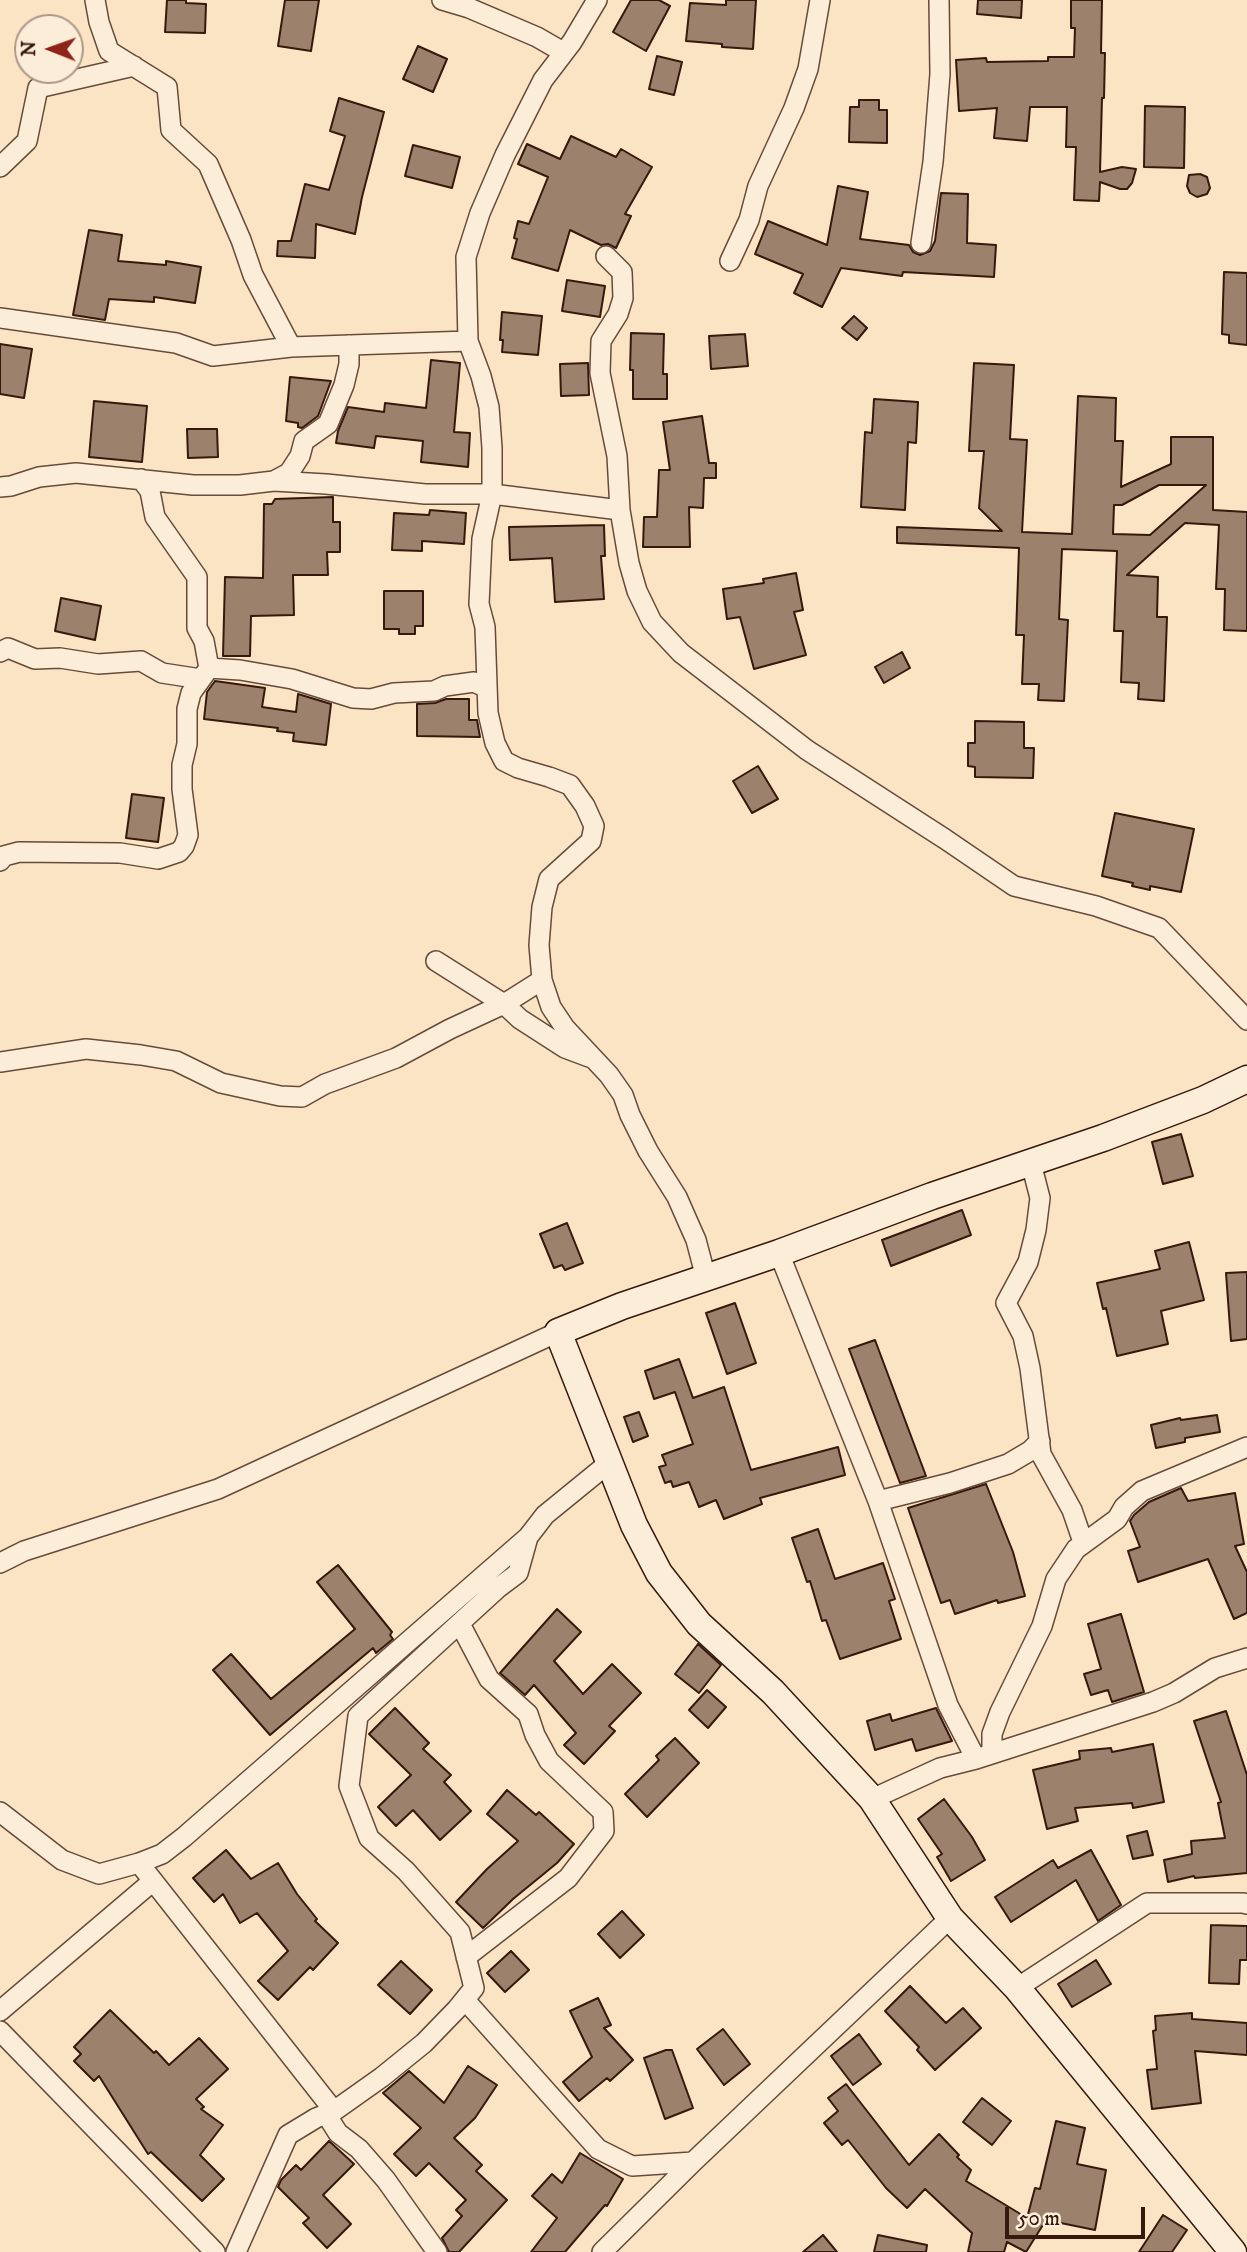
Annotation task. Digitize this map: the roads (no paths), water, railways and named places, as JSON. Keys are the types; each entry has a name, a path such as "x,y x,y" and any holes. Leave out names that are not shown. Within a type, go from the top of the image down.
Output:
{"street":[{"path":"95,0 109,51 167,87 171,130 208,164 253,275 291,347"},
{"path":"442,0 537,37 563,52"},
{"path":"597,0 578,32 543,80 505,155 466,257 468,341 489,407 492,494 482,539 479,583 479,604 485,626 482,679 495,743 504,761 570,785 585,806 594,826 591,841 550,879 542,908 539,946 542,980 551,1007 565,1028 623,1096 629,1115 648,1151 677,1197 696,1240 706,1278"},
{"path":"730,261 749,220 758,186 808,69 820,0"},
{"path":"921,243 933,162 940,74 939,0"},
{"path":"0,167 27,141 38,88 134,66"},
{"path":"606,256 622,272 623,298 618,314 601,341 600,373 617,456 620,510 629,564 636,591 652,622 681,653 807,750 1014,886 1096,906 1159,928 1247,1020"},
{"path":"0,318 176,343 213,356 291,347 468,341"},
{"path":"274,481 289,473 300,456 304,442 328,424 344,385 349,364 349,345"},
{"path":"0,487 39,477 76,473 193,485 240,485 274,481 425,494 492,494 620,510"},
{"path":"1,855 19,852 120,853 158,859 179,852 188,835 182,789 182,765 187,744 187,709 191,693 205,673 204,640 197,628 197,577 155,517 150,491 141,479"},
{"path":"0,652 8,648 35,659 60,658 98,664 141,661 162,673 263,673 353,698 371,699 394,693 434,691 445,686 482,679"},
{"path":"436,961 504,1004 520,1019 565,1048 594,1059"},
{"path":"0,1062 86,1049 141,1055 176,1061 221,1083 280,1096 302,1097 325,1084 396,1058 504,1004 542,980"},
{"path":"0,1563 24,1550 218,1489 558,1332 622,1306 932,1196 1103,1139 1247,1079"},
{"path":"1031,1163 1040,1198 1036,1230 1028,1262 1006,1303 1023,1336 1041,1454 1072,1510 1083,1542"},
{"path":"779,1252 878,1502 948,1705 984,1756"},
{"path":"558,1332 635,1525 659,1573 699,1624 773,1692 872,1799 950,1918 1017,1988 1233,2252"},
{"path":"878,1502 950,1483 1007,1464 1030,1451 1040,1441"},
{"path":"984,1756 996,1723 1042,1626 1056,1579 1076,1549 1117,1519 1124,1507 1142,1492 1247,1447"},
{"path":"0,1812 62,1860 99,1874 162,1854 528,1537 545,1515 610,1462"},
{"path":"236,2252 288,2135 330,2112 382,2077 424,2043 474,1988 460,1932 406,1871 369,1838 349,1786 358,1716 498,1588 518,1573 528,1537"},
{"path":"460,1624 489,1679 528,1714 535,1735 549,1761 603,1812 604,1822 604,1831 568,1878 466,1957"},
{"path":"872,1799 940,1768 1153,1702 1174,1693 1215,1668 1247,1658"},
{"path":"138,1863 330,2112 338,2133 359,2149 386,2180 438,2252"},
{"path":"0,2011 153,1881"},
{"path":"1017,1988 1147,1903 1247,1904"},
{"path":"602,2252 950,1918"},
{"path":"465,2000 598,2149 632,2166 693,2162"},
{"path":"0,2031 215,2252"}]}
